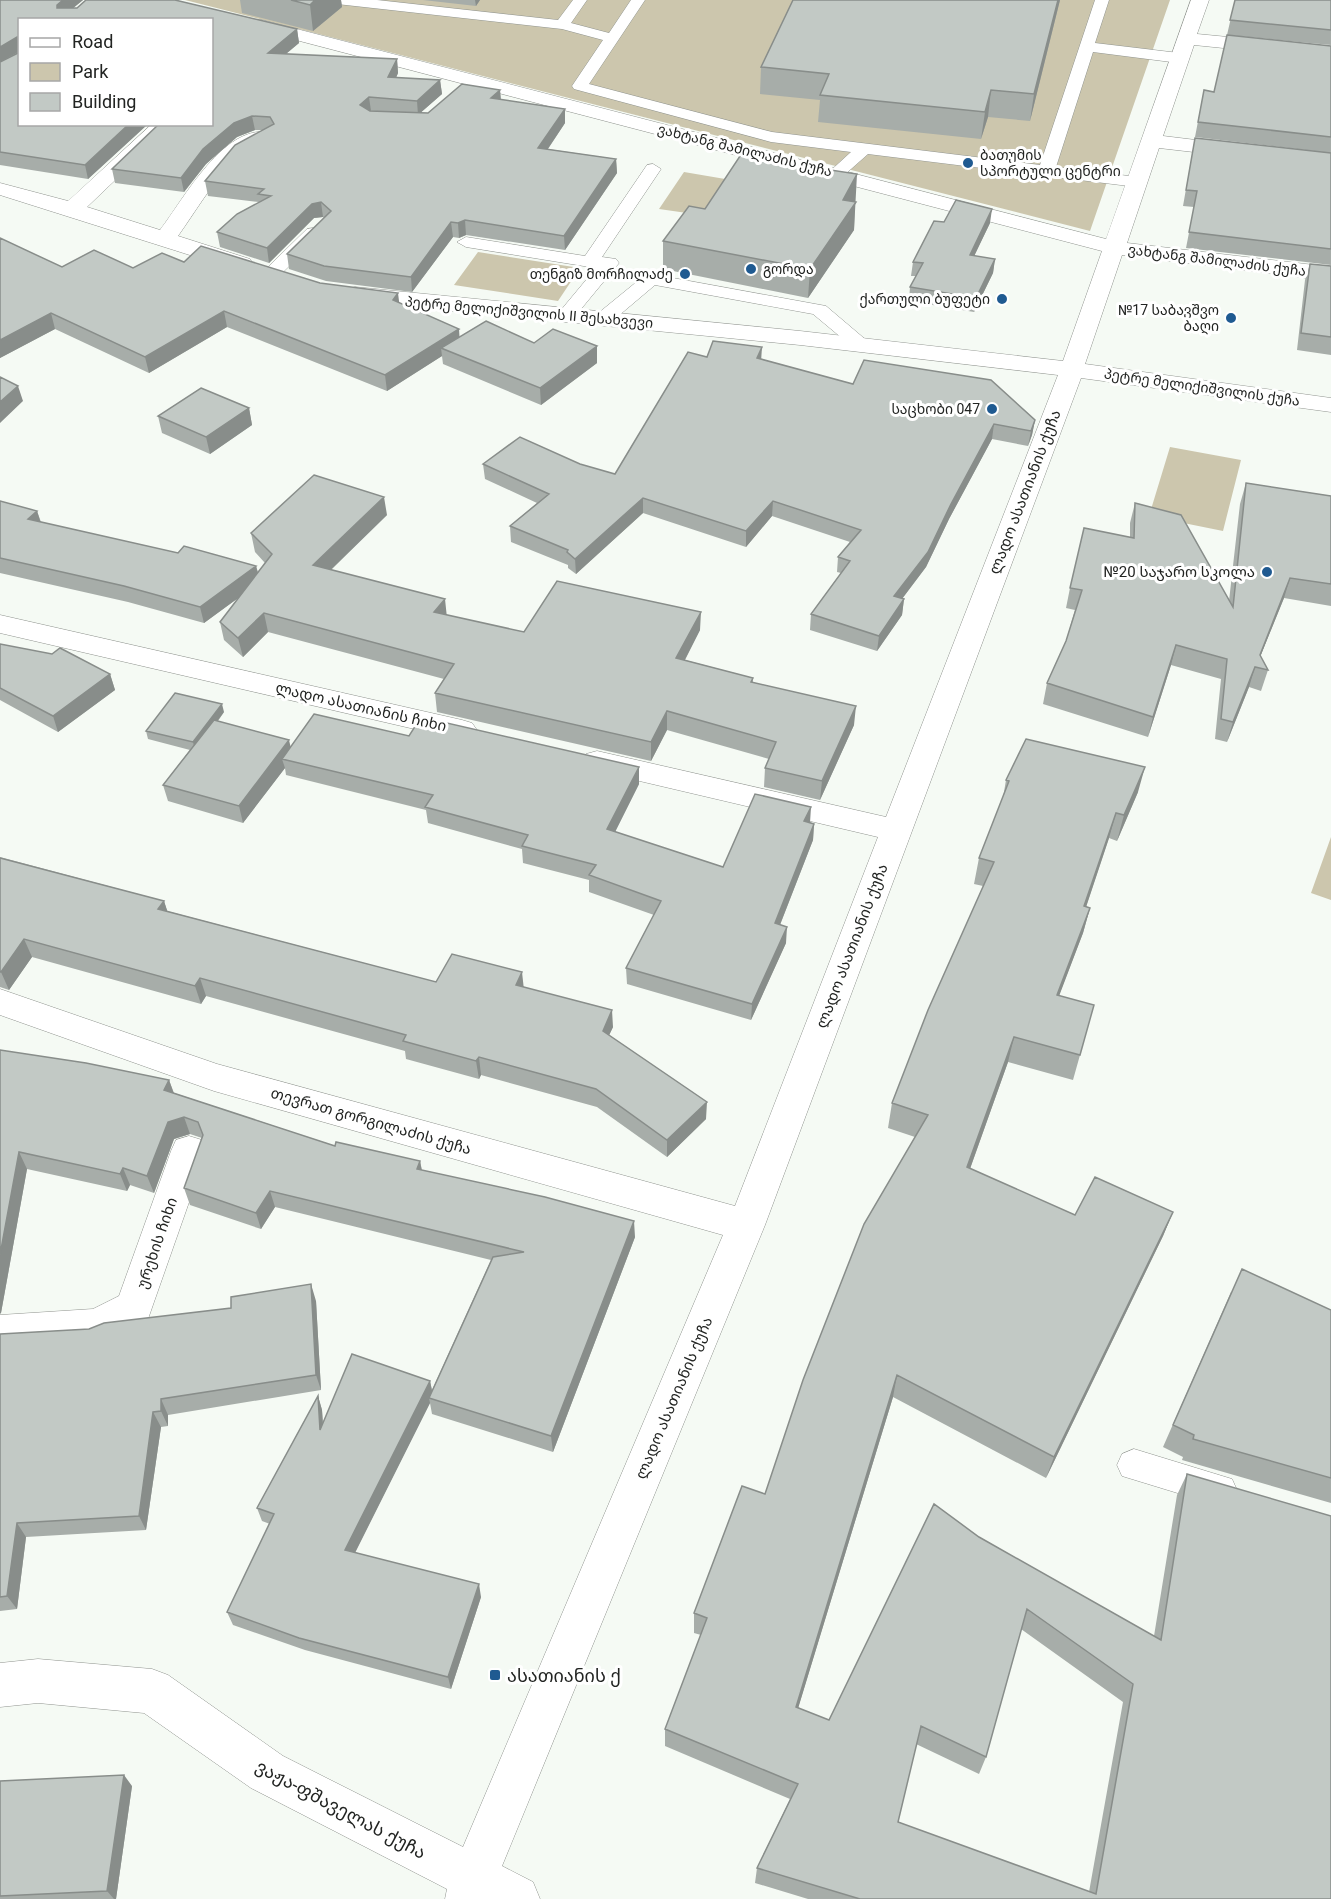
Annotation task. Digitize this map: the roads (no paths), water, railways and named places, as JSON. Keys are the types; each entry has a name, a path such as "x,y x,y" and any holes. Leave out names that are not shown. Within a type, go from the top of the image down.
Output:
{"street":[{"name":"ლადო ასათიანის ქუჩა","path":"471,1889 746,1225 1072,369 1200,0"},
{"name":"ვახტანგ შამილაძის ქუჩა","path":"241,20 836,173 1115,248 1331,274"},
{"path":"1187,39 1331,53"},
{"path":"72,209 162,126"},
{"path":"165,239 224,158 239,145 265,137"},
{"path":"1152,141 1259,153"},
{"path":"0,189 72,209 282,276"},
{"name":"პეტრე მელიქიშვილის II შესახვევი","path":"335,291 441,305 861,345 1072,369"},
{"name":"პეტრე მელიქიშვილის ქუჩა","path":"1072,369 1331,405"},
{"name":"ლადო ასათიანის ჩიხი","path":"0,624 491,737"},
{"path":"572,756 896,830"},
{"name":"თევრათ გორგილაძის ქუჩა","path":"0,1002 214,1077 746,1225"},
{"name":"ურეხის ჩიხი","path":"0,1332 97,1326 134,1307 189,1151"},
{"name":"ვაჟა-ფშაველას ქუჩა","path":"0,1686 38,1681 152,1691 267,1772 471,1889 516,1899"}],"lane":[{"path":"337,0 562,25 612,38"},
{"path":"562,25 580,0"},
{"path":"638,0 580,86 771,137 1137,182"},
{"path":"1046,171 1102,0"},
{"path":"1087,47 1179,58"},
{"path":"455,94 472,80"},
{"path":"836,173 865,148"},
{"path":"590,262 654,169"},
{"path":"282,276 322,224"},
{"path":"466,242 590,262 610,263 565,316"},
{"path":"603,319 651,279 819,310 861,345"},
{"path":"1134,1465 1254,1500"}],"place":[{"name":"ბათუმის სპორტული ცენტრი","path":"968,163"},
{"name":"გორდა","path":"751,269"},
{"name":"თენგიზ მორჩილაძე","path":"685,274"},
{"name":"ქართული ბუფეტი","path":"1002,299"},
{"name":"№17 საბავშვო ბაღი","path":"1231,318"},
{"name":"საცხობი 047","path":"992,409"},
{"name":"№20 საჯარო სკოლა","path":"1267,572"},
{"name":"ასათიანის ქ","path":"495,1675"}]}
